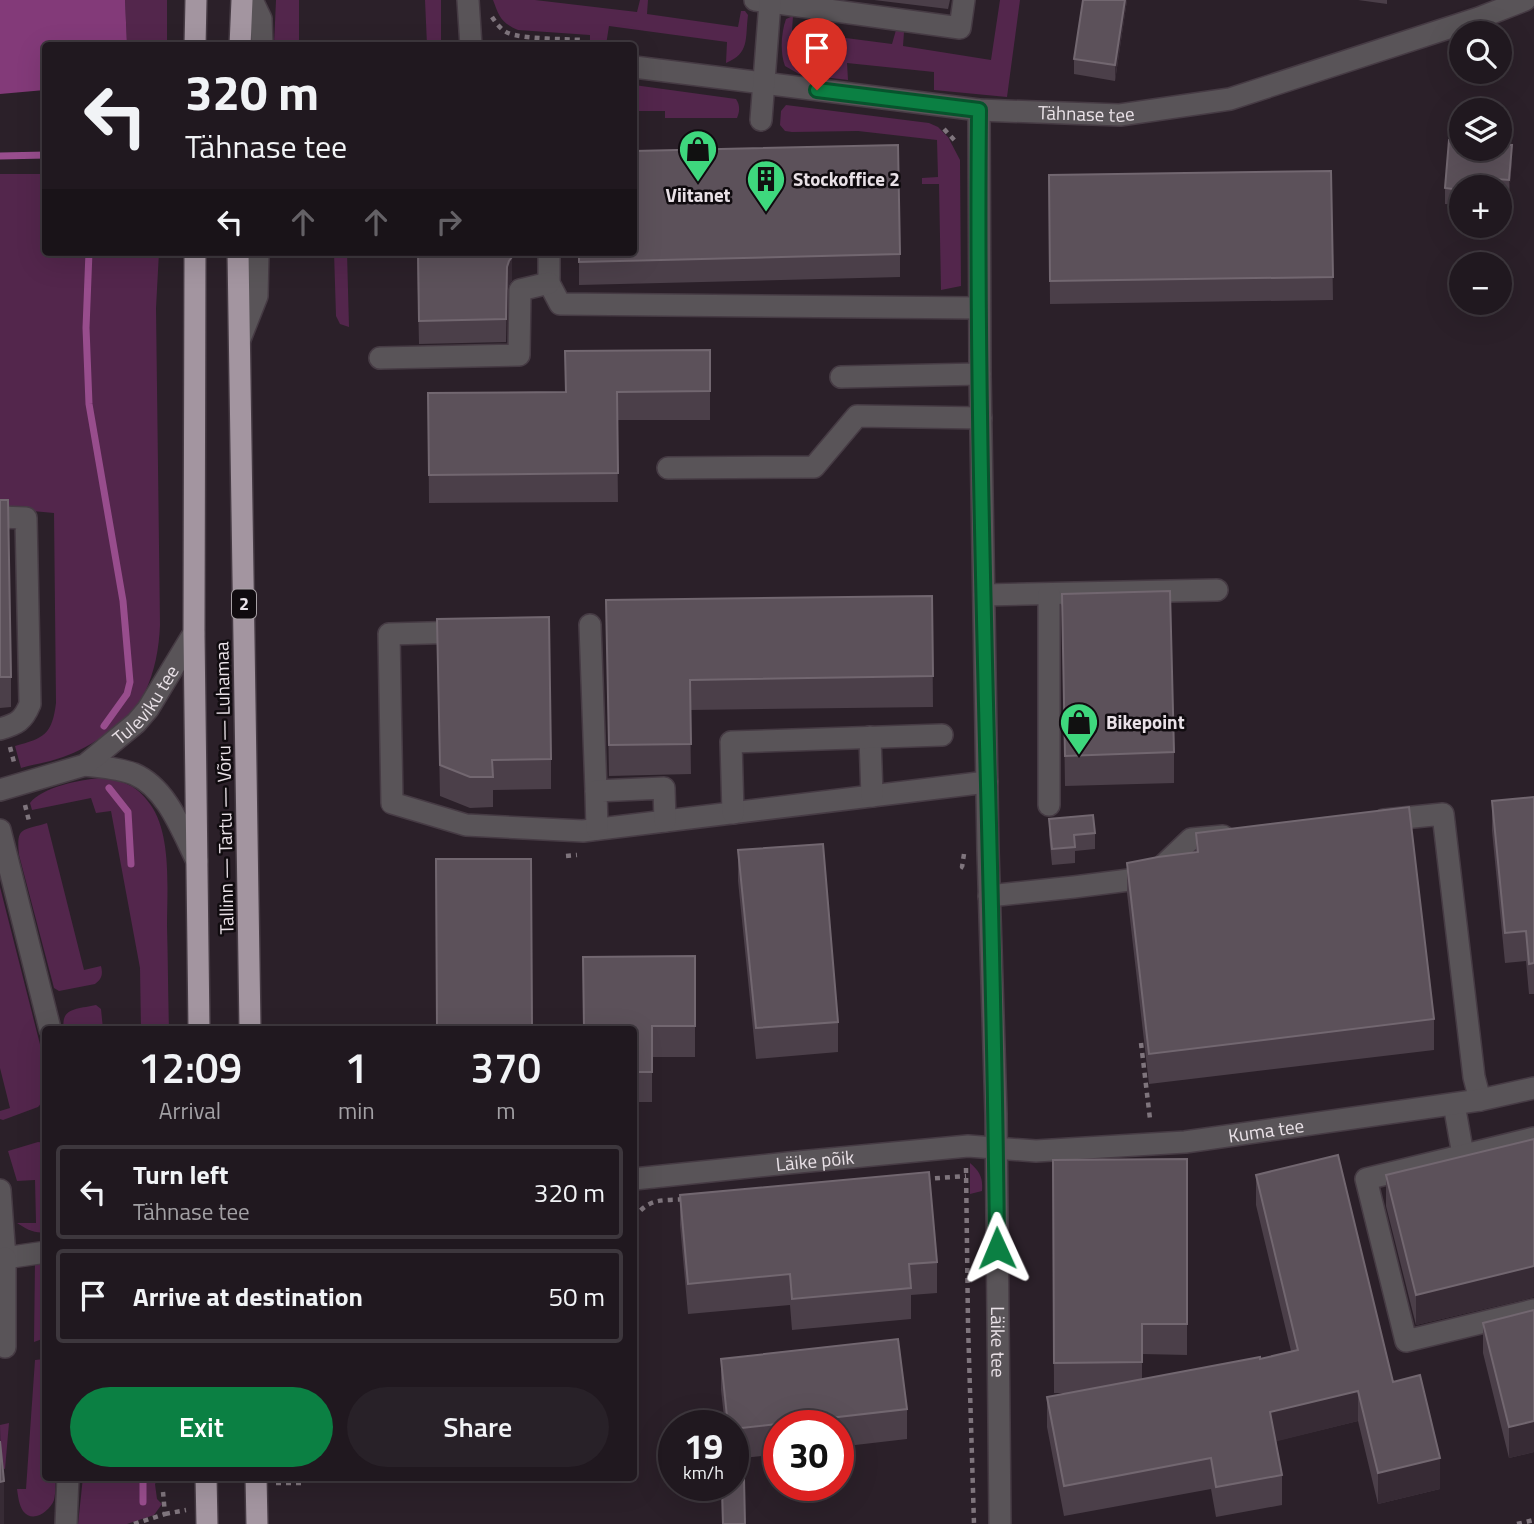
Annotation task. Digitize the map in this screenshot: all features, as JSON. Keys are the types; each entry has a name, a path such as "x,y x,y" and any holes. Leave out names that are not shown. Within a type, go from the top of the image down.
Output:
{"highway":[{"path":"195,0 195,42"},
{"path":"240,42 242,0"},
{"name":"Tallinn — Tartu — Võru — Luhamaa","path":"195,256 194,633 199,1026"},
{"name":"Tallinn — Tartu — Võru — Luhamaa","path":"239,256 250,1026"},
{"path":"206,1481 207,1524"},
{"path":"256,1481 257,1524"}],"street":[{"path":"252,0 261,19 262,42"},
{"path":"468,0 471,42"},
{"path":"761,120 764,84 762,1 960,28 964,0"},
{"name":"Tähnase tee","path":"637,66 979,110 1120,115 1230,99 1478,9 1525,0"},
{"name":"Läike tee","path":"979,110 979,308 996,1149 1000,1524"},
{"path":"240,339 257,296 258,256"},
{"path":"549,256 549,283 561,304 979,308"},
{"path":"380,358 519,355 520,290 549,283"},
{"path":"841,377 980,374"},
{"path":"667,468 814,467 857,416 981,418"},
{"path":"0,517 26,518 30,704 25,716 14,725 0,729"},
{"path":"984,595 1217,590"},
{"path":"1049,594 1049,805"},
{"path":"590,625 597,829"},
{"path":"486,631 389,634 392,803 466,825 583,831 987,782"},
{"name":"Tuleviku tee","path":"85,765 142,716 194,633"},
{"path":"733,813 731,742 942,735"},
{"path":"870,737 872,796"},
{"name":"Tuleviku tee","path":"0,790 85,765 133,774 147,781 160,795 197,861"},
{"path":"596,791 664,788 665,821"},
{"path":"1363,822 1443,814 1474,1077 1480,1100"},
{"path":"0,830 49,1026"},
{"path":"989,895 1115,882 1153,875 1191,839 1244,834"},
{"name":"Kuma tee","path":"996,1149 1036,1151 1185,1142 1480,1100 1534,1088"},
{"path":"1454,1104 1463,1155"},
{"path":"1534,1138 1366,1179 1406,1341 1534,1310"},
{"name":"Läike põik","path":"637,1179 968,1146 996,1149"},
{"path":"0,1190 5,1258 5,1347"},
{"path":"5,1258 42,1253"},
{"path":"66,1524 68,1481"},
{"name":"Läike tee","path":"1000,1482 1013,1524"}],"path":[{"path":"489,13 498,26 508,33 583,42"},
{"path":"937,123 947,131 961,152"},
{"path":"964,853 962,867 972,874"},
{"path":"1141,1043 1150,1119"},
{"path":"968,1146 968,1324 974,1524"},
{"path":"925,1179 966,1176"},
{"path":"637,1214 652,1202 693,1198"},
{"path":"134,1524 164,1514 163,1492"},
{"path":"1517,1524 1534,1520"}],"shaded area":[{"path":"0,0 125,0 127,42 42,42 42,90 0,94"},
{"path":"125,0 167,0 167,42 127,42"},
{"path":"276,0 299,0 299,42 274,42"},
{"path":"425,0 441,0 441,42 427,42"},
{"path":"493,0 535,0 637,12 640,0 648,0 647,14 738,27 741,11 748,15 743,50 726,63 727,42 609,26 606,42 590,42 590,35 518,30 508,25"},
{"path":"1000,0 1020,0 1007,97 934,90 934,72 847,63 848,80 799,74 785,66 783,61 783,30 786,19 793,16 792,31 892,44 896,30 900,29 904,32 903,46 991,60"},
{"path":"637,85 736,99 739,106 737,118 665,118 665,111 637,111"},
{"path":"786,105 929,123 938,127 948,137 960,160 961,286 941,290 939,184 922,184 922,178 938,177 937,140 858,131 785,131 780,125 781,111"},
{"path":"0,174 42,174 42,256 159,256 156,308 160,625 154,669 144,694 129,714 109,732 74,753 21,768 15,746 45,734 52,722 56,703 54,513 0,508"},
{"path":"334,256 347,256 349,327 340,324 336,316"},
{"path":"99,778 122,782 140,792 157,816 165,846 167,879 169,1026 141,1026 140,968 111,811 96,813 91,798 32,810 30,803 36,797 72,783"},
{"path":"47,823 84,970 101,966 102,971 101,978 95,984 59,991 54,988 18,846 22,831"},
{"path":"0,887 42,1052 42,1102 38,1107 0,1119 0,1111 10,1108 0,1068"},
{"path":"96,1005 101,1009 103,1026 64,1026 68,1013"},
{"path":"42,1142 42,1232 31,1231 17,1223 36,1223 35,1180 17,1181 8,1151"},
{"path":"970,1163 980,1175 982,1191 970,1194"},
{"path":"42,1261 42,1339 34,1342 35,1262"},
{"path":"42,1359 42,1481 56,1481 54,1500 49,1508 32,1516 23,1511 17,1489 26,1489 35,1360"},
{"path":"9,1423 5,1469 1,1468 0,1425"},
{"path":"83,1481 157,1481 155,1484 157,1499 162,1504 154,1515 127,1524 78,1524"}],"building":[{"path":"1083,0 1125,0 1115,65 1074,59"},
{"path":"1449,140 1449,161 1511,161 1509,175 1449,175 1449,188 1445,188"},
{"name":"Stockoffice 2","path":"898,145 900,254 579,262 579,256 637,256 637,151"},
{"path":"1331,171 1333,277 1050,281 1049,175"},
{"path":"418,256 512,256 507,267 506,319 419,321"},
{"path":"710,350 710,391 617,392 618,473 429,475 428,393 566,392 565,351"},
{"path":"0,500 8,500 11,677 0,677"},
{"path":"1170,591 1174,752 1065,756 1062,594"},
{"path":"932,596 933,676 690,680 691,744 609,745 606,600"},
{"path":"549,617 551,759 492,760 493,777 470,777 440,765 437,619"},
{"path":"1534,797 1534,963 1529,964 1526,931 1505,933 1492,801"},
{"path":"1409,807 1434,1019 1149,1054 1127,863 1198,852 1196,833"},
{"path":"1093,815 1095,833 1074,835 1075,847 1052,849 1049,819"},
{"path":"823,844 838,1022 756,1028 738,850"},
{"path":"436,859 531,859 532,1026 437,1026"},
{"path":"695,956 695,1026 652,1026 652,1072 637,1072 637,1026 584,1026 583,957"},
{"path":"1534,1139 1534,1266 1416,1295 1386,1175"},
{"path":"1338,1155 1393,1382 1420,1375 1440,1458 1378,1473 1358,1391 1270,1412 1282,1475 1216,1487 1211,1458 1064,1486 1047,1397 1298,1350 1256,1175"},
{"path":"1187,1159 1187,1324 1142,1324 1142,1362 1054,1363 1053,1160"},
{"path":"929,1172 937,1262 909,1264 911,1288 792,1299 790,1274 688,1284 680,1195"},
{"path":"1534,1310 1534,1421 1509,1427 1483,1323"},
{"path":"898,1339 907,1409 854,1415 854,1410 763,1410 763,1426 749,1427 749,1410 726,1410 721,1359"},
{"path":"0,1441 4,1481 0,1482"},
{"path":"722,1501 744,1501 745,1524 723,1524"}],"waterway":[{"path":"0,156 42,155"},
{"path":"89,256 86,328 89,404 123,601 130,682 127,694 104,726"},
{"path":"109,788 128,812 131,864"},
{"path":"143,1481 143,1502"}],"place":[{"name":"Viitanet","path":"698,183"},
{"name":"Stockoffice 2","path":"766,213"},
{"name":"Bikepoint","path":"1079,756"}],"route":[{"path":"817,90 979,110 980,374 997,1248"}]}
